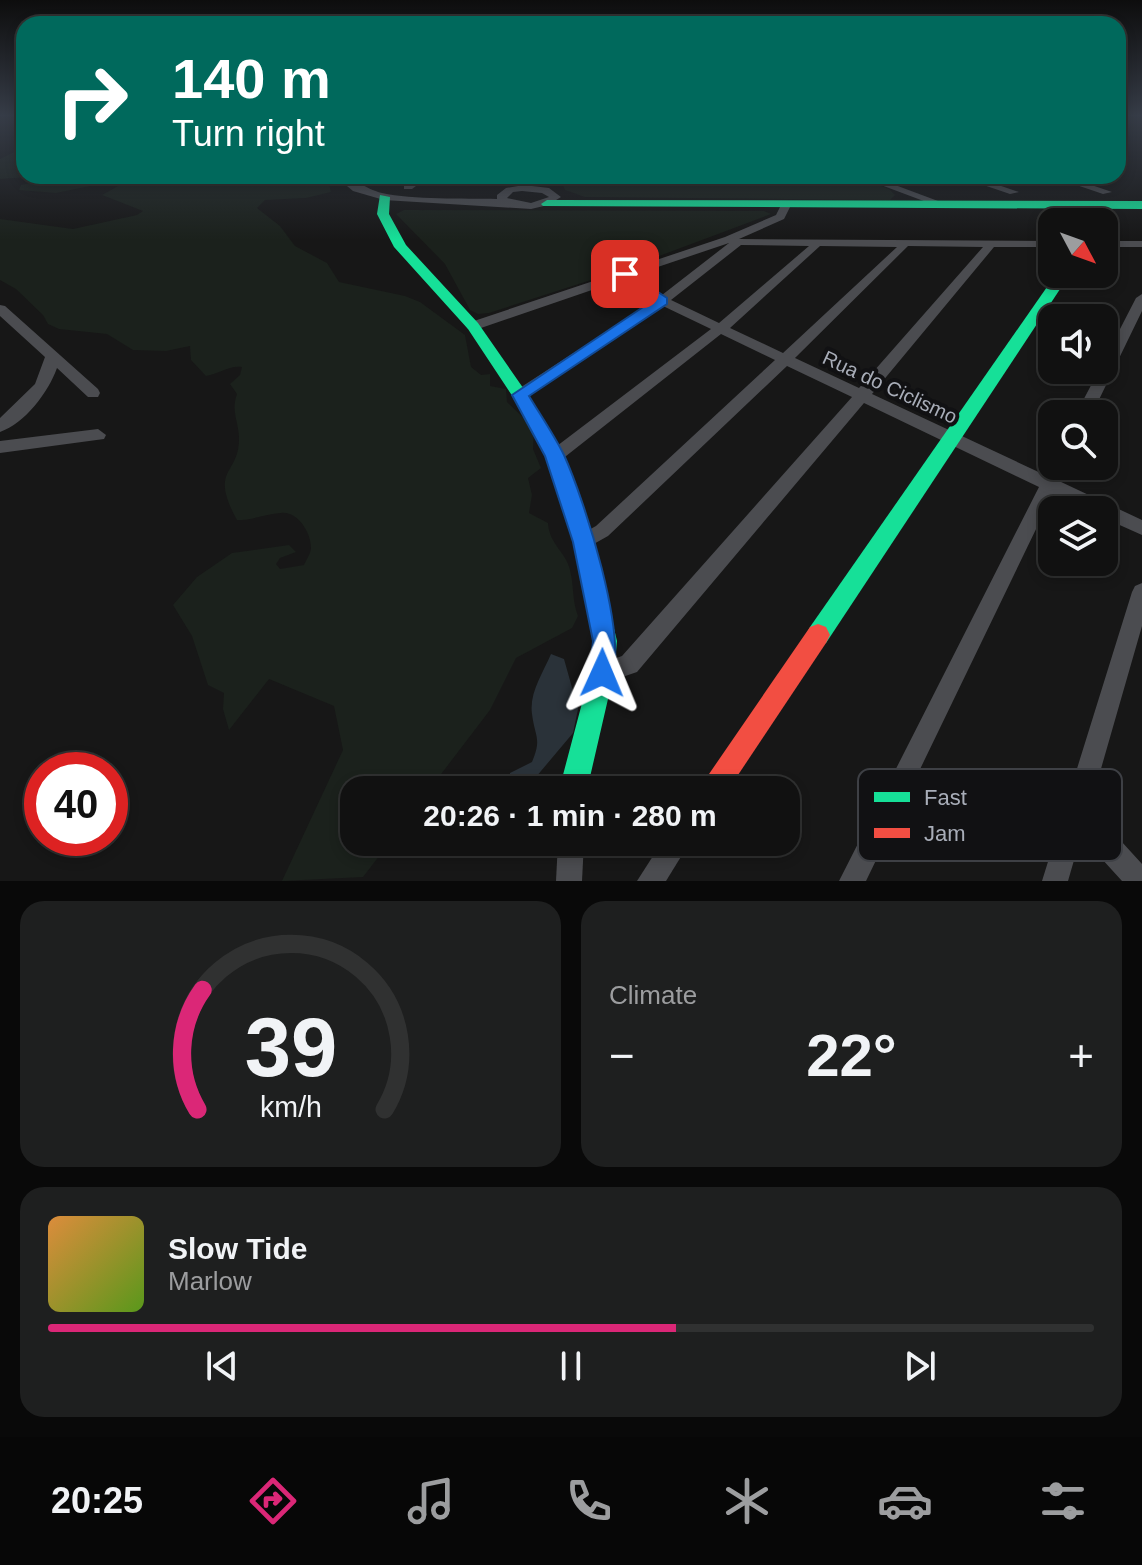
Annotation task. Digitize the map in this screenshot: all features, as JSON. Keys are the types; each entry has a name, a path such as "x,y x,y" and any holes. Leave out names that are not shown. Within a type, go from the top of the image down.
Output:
{"street":[{"path":"350,184 384,197 460,199 551,196"},
{"path":"408,187 412,184"},
{"path":"507,198 534,184"},
{"path":"551,196 555,184"},
{"path":"877,184 902,197"},
{"path":"988,184 1014,192"},
{"path":"1081,184 1107,192"},
{"path":"522,188 604,204 786,205 902,197 941,204 1142,205"},
{"path":"384,197 383,214 400,247 473,326 520,395 555,456 583,542 605,641 602,673 576,776"},
{"path":"473,326 734,241 780,217 786,205"},
{"path":"520,395 662,301 734,241 1038,244"},
{"path":"555,456 720,329 816,243"},
{"path":"583,542 602,531 903,248 902,243"},
{"path":"602,673 629,665 990,244"},
{"path":"1118,244 1142,244"},
{"name":"Rua do Ciclismo","path":"625,274 662,301 720,329 952,438 1038,470"},
{"path":"722,776 1054,288"},
{"path":"1091,400 1142,298"},
{"path":"0,309 93,393"},
{"path":"0,426 33,398 51,368 51,358"},
{"path":"0,447 98,435"},
{"path":"907,769 1051,480"},
{"name":"Rua do Ciclismo","path":"1061,480 1142,528"},
{"path":"1089,769 1142,592"},
{"path":"569,881 570,856"},
{"path":"650,881 667,856"},
{"path":"852,881 862,861"},
{"path":"1055,881 1061,861"},
{"path":"1122,861 1140,881"}],"shaded area":[{"path":"16,157 16,178 0,179 0,159"},
{"path":"25,184 100,184 56,193 19,190"},
{"path":"122,184 329,184 331,192 306,198 265,200 257,208 280,226 295,246 327,263 339,282 420,302 465,335 471,367 481,375 490,374 490,386 506,389 507,402 534,428 533,449 541,468 528,478 532,495 529,513 548,523 551,537 568,564 578,616 572,628 516,658 490,710 440,776 340,776 340,856 379,856 363,877 282,881 343,750 334,706 269,679 229,730 223,709 224,693 208,685 192,636 173,605 197,577 232,553 289,545 296,552 280,558 276,564 280,569 304,565 310,552 306,530 298,519 281,513 237,520 229,503 225,481 238,450 239,437 235,411 237,394 230,384 240,375 242,367 206,376 191,360 190,346 166,351 133,350 107,334 59,329 48,324 16,289 0,280 0,219 73,229 143,211 102,195"},
{"path":"875,184 895,195 890,200 585,197 565,190 563,185"},
{"path":"404,210 764,211 771,214 622,270 478,314 470,310 445,264 396,214"},
{"path":"551,654 564,659 578,709 573,733 537,776 510,776 510,773 532,762 535,754 537,743 532,706 537,683"}],"traffic: fast":[{"path":"384,197 383,214 400,247 473,326 520,395 555,456 583,542 605,641 602,673 576,776"},
{"path":"547,204 1142,205"},
{"path":"818,635 1053,288"}],"traffic: jam":[{"path":"722,776 818,635"}],"route":[{"path":"602,673 605,641 583,542 555,456 520,395 662,301 625,274"}]}
